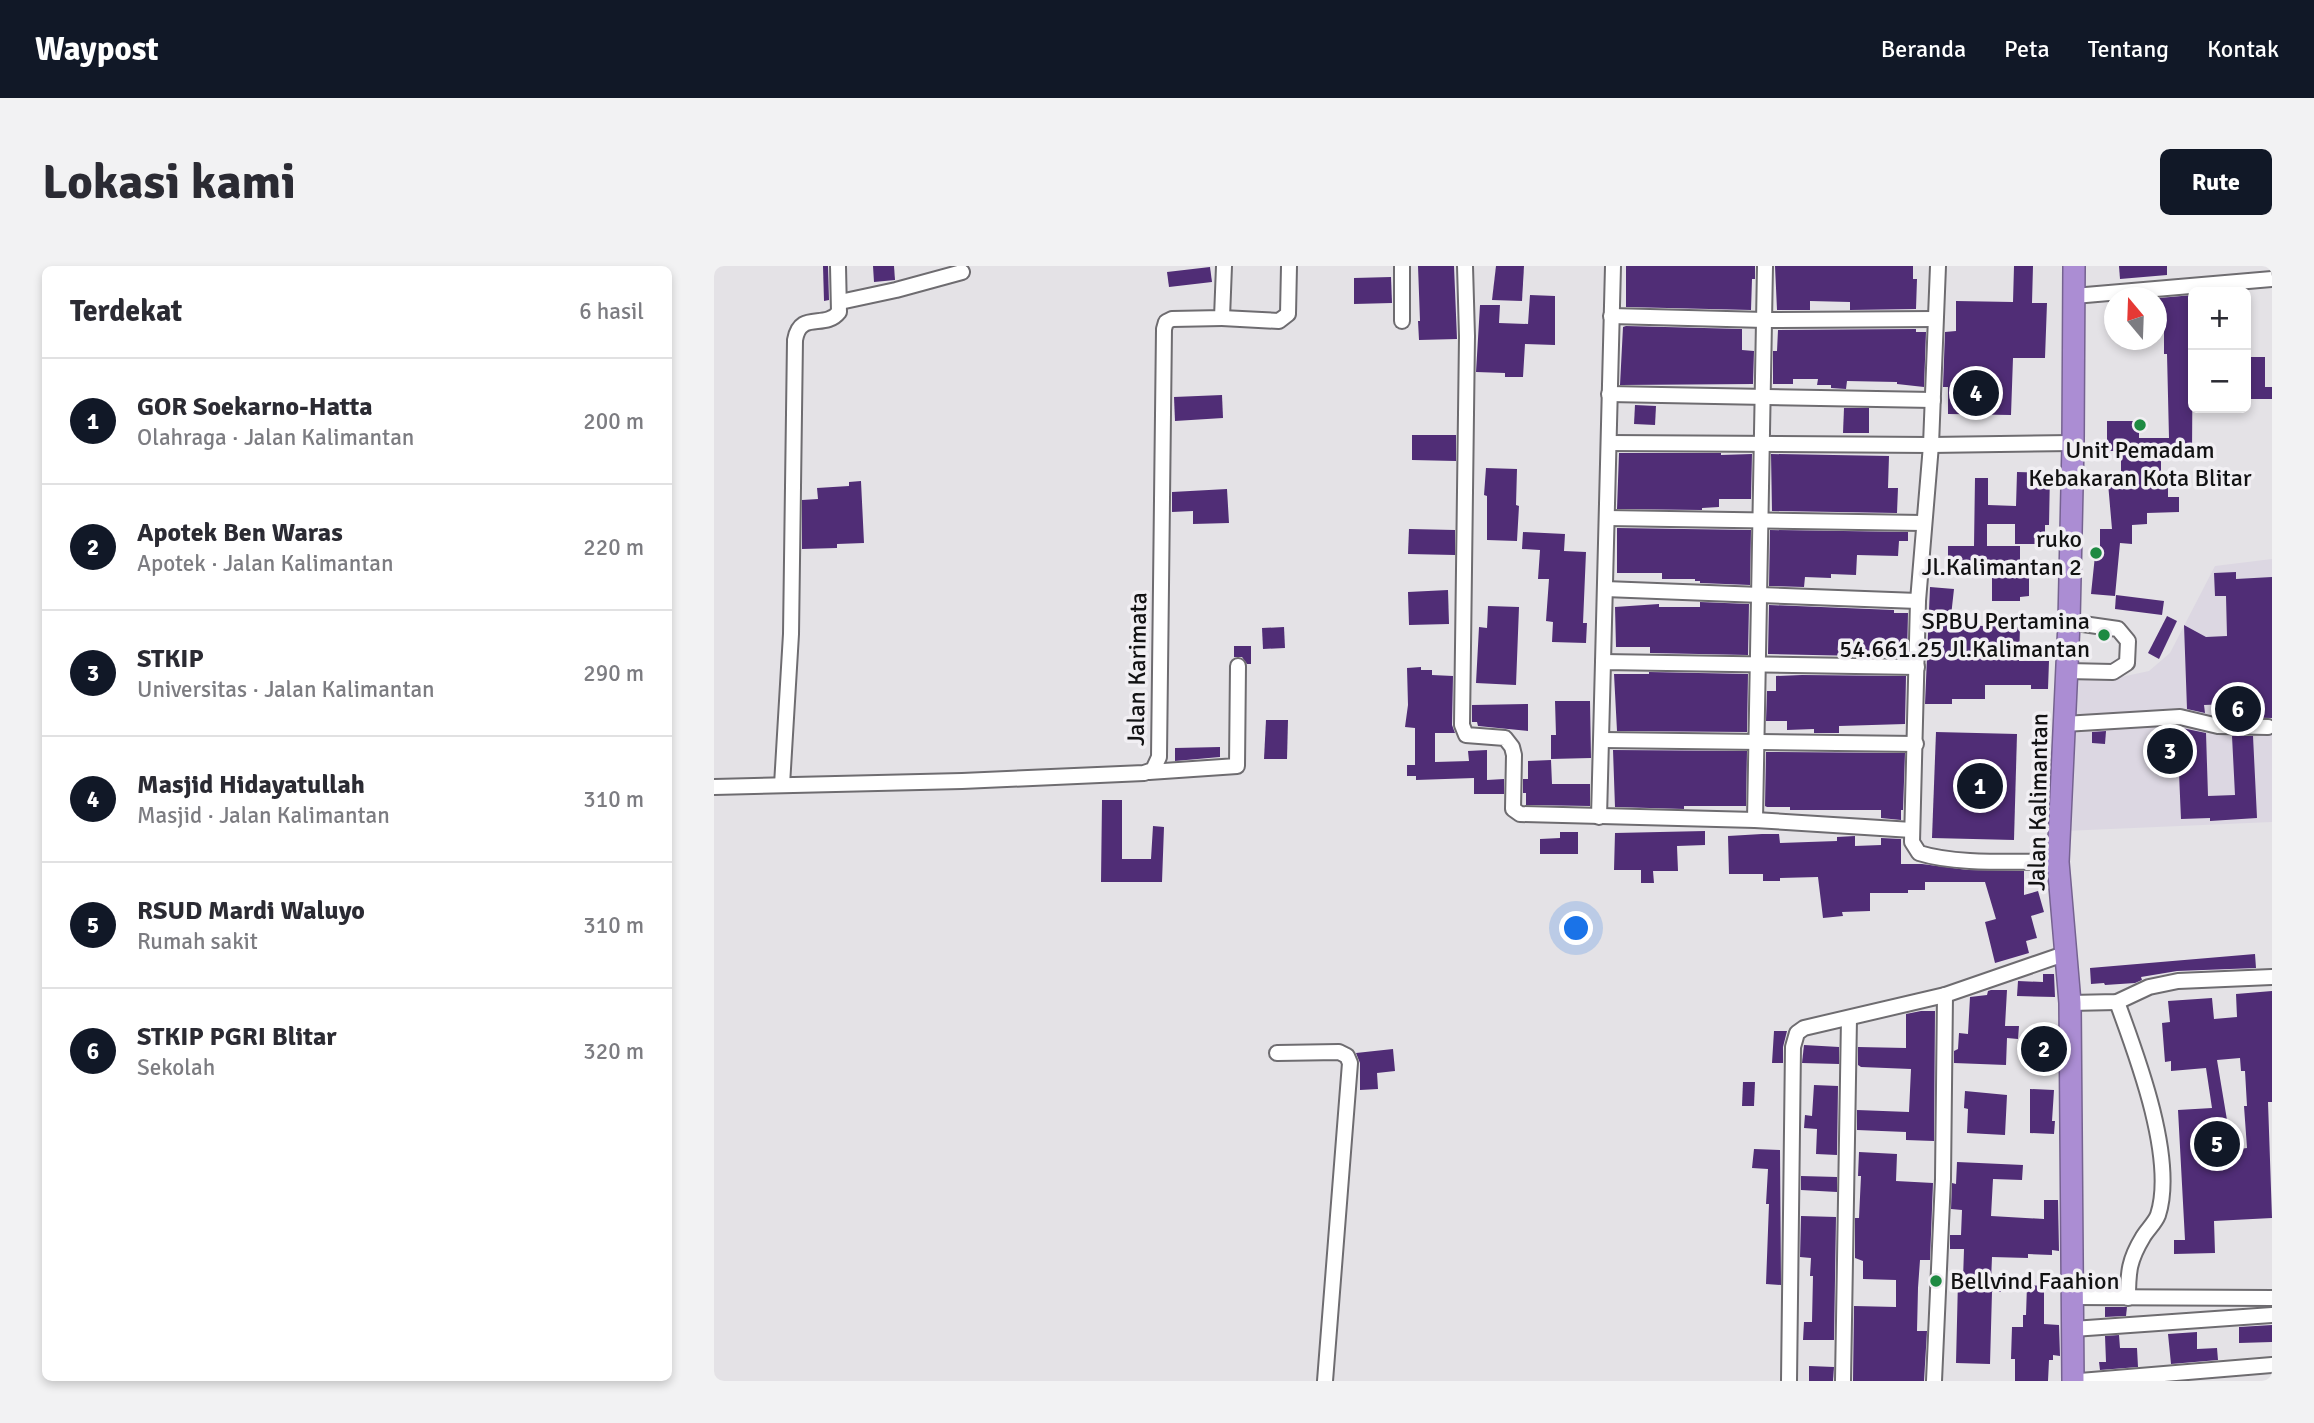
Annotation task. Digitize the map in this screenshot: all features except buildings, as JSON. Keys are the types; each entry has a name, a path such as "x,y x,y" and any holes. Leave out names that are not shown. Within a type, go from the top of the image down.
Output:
{"highway":[{"name":"Jalan Kalimantan","path":"2073,1381 2070,1003 2058,862 2069,622 2074,266"}],"street":[{"path":"782,785 791,634 795,340 797,331 804,323 836,316 840,302 838,266"},
{"path":"1224,266 1222,318 1279,321 1289,314 1289,266"},
{"path":"1402,266 1402,321"},
{"path":"1465,266 1467,349 1463,732 1466,735 1505,738 1512,747 1512,806 1516,813 1755,820 1912,830"},
{"path":"1599,817 1614,266"},
{"path":"1755,820 1765,266"},
{"path":"1938,266 1931,445 1918,601 1912,830 1914,848 1929,856 2058,862"},
{"path":"840,302 962,272"},
{"path":"2074,296 2272,279"},
{"path":"1611,316 1935,320"},
{"name":"Jalan Karimata","path":"714,787 1149,772 1156,766 1159,757 1164,330 1166,322 1171,319 1222,318"},
{"path":"1609,394 1762,399 1933,400"},
{"path":"1609,443 2073,443"},
{"path":"1607,517 1923,523"},
{"path":"1605,589 1918,601"},
{"path":"2067,671 2113,672 2127,663 2128,640 2118,629 2069,622"},
{"path":"1603,662 1917,667"},
{"path":"1149,772 1237,766 1238,666"},
{"path":"2064,724 2180,716 2218,726 2268,727"},
{"path":"1603,740 1916,744"},
{"path":"1789,1381 1794,1040 1797,1033 1804,1028 1945,995 2067,953"},
{"path":"2070,1003 2117,1002 2149,987 2178,981 2272,977"},
{"path":"1934,1381 1943,1179 1945,995"},
{"path":"2117,1002 2137,1057 2161,1156 2158,1217 2132,1256 2128,1271 2128,1298"},
{"path":"1843,1381 1849,1018"},
{"path":"1277,1052 1339,1052 1348,1056 1350,1063 1325,1381"},
{"path":"2074,1297 2272,1298"},
{"path":"2073,1329 2272,1315"},
{"path":"2080,1381 2272,1365"}],"shaded area":[{"path":"2272,559 2272,822 2065,831 2071,679 2107,680 2149,671 2170,653 2215,566"}],"place":[{"name":"Masjid Hidayatullah","path":"1976,393"},
{"name":"Unit Pemadam Kebakaran Kota Blitar","path":"2140,425"},
{"name":"ruko Jl.Kalimantan 2","path":"2096,553"},
{"name":"SPBU Pertamina 54.661.25 Jl.Kalimantan","path":"2104,635"},
{"name":"STKIP PGRI Blitar","path":"2238,709"},
{"name":"STKIP","path":"2170,751"},
{"name":"GOR Soekarno-Hatta","path":"1980,786"},
{"name":"Apotek Ben Waras","path":"2044,1049"},
{"name":"RSUD Mardi Waluyo","path":"2217,1144"},
{"name":"Bellvind Faahion","path":"1936,1281"}]}
